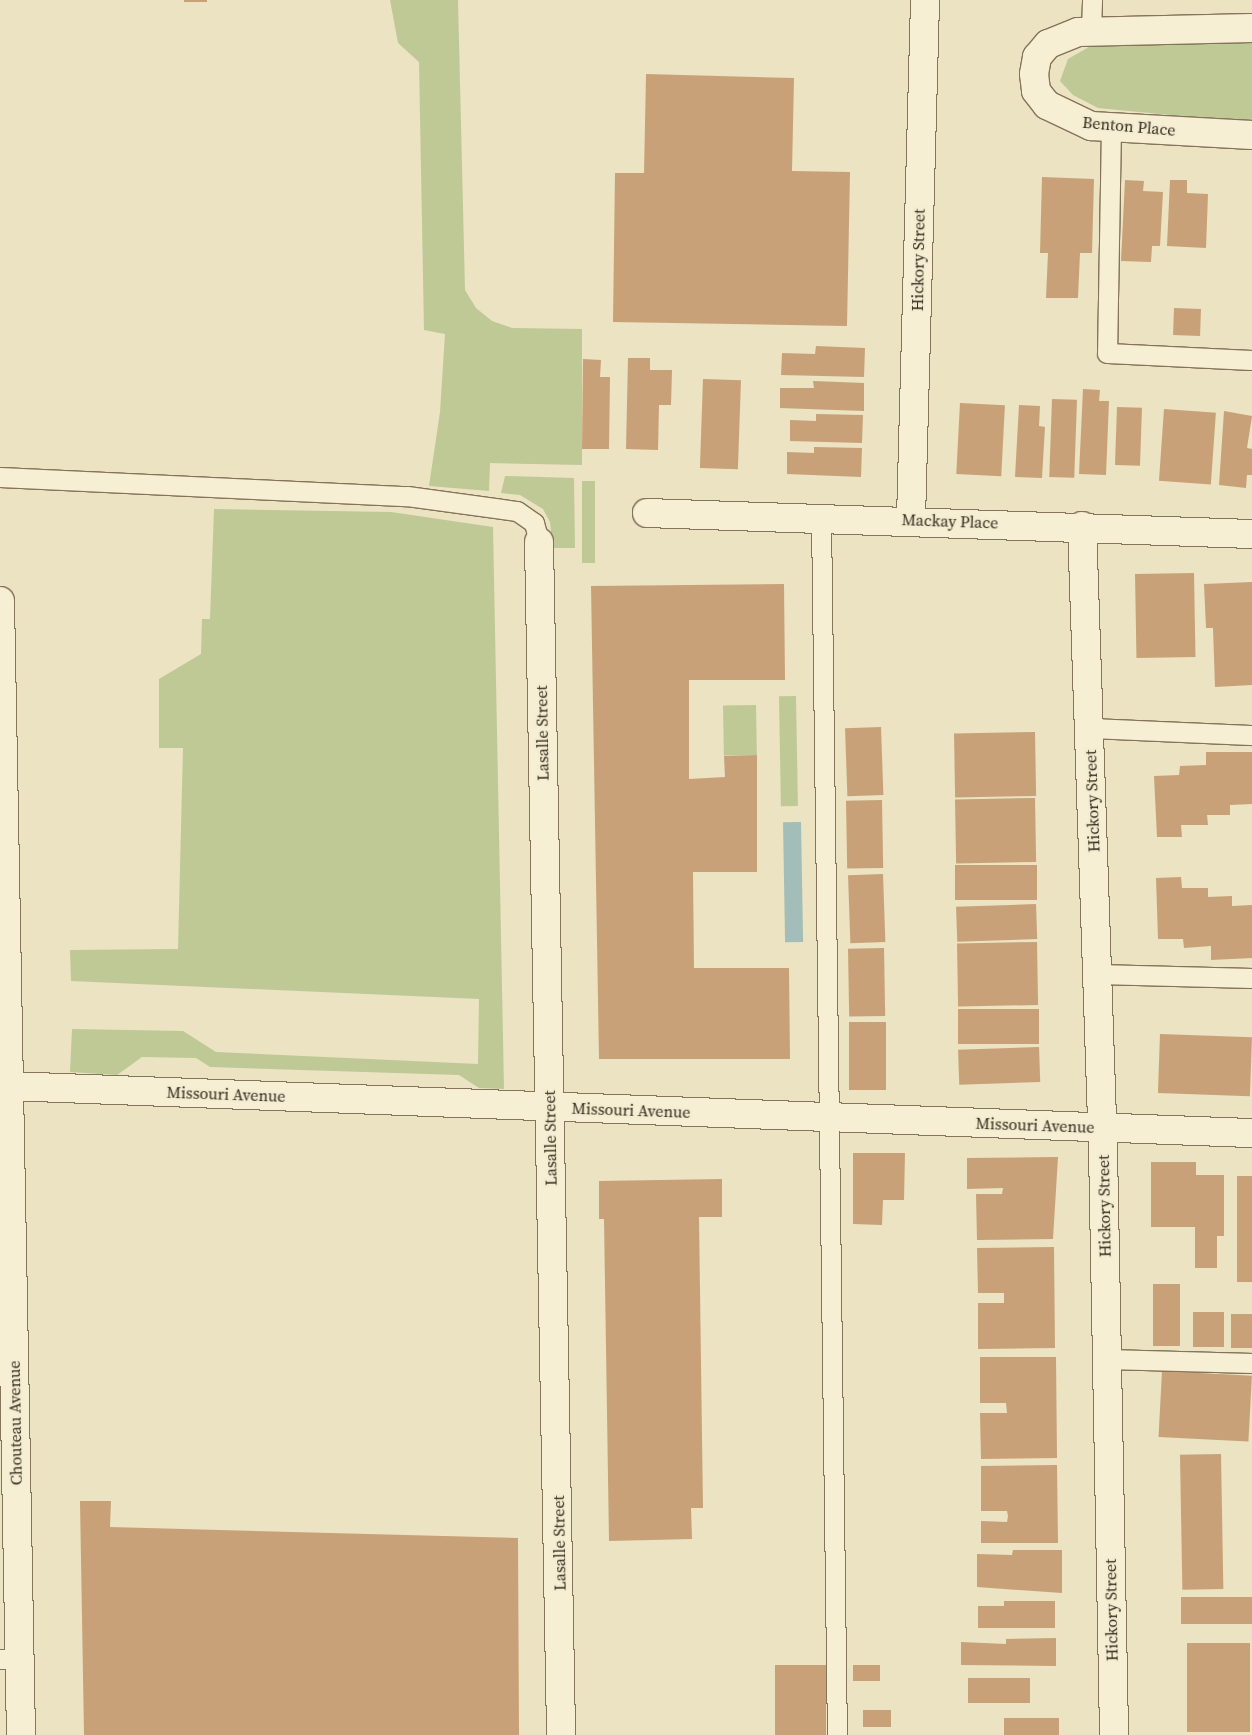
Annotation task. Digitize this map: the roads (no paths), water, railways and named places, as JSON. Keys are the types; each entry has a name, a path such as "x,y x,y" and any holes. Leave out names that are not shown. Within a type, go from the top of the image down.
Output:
{"street":[{"name":"Hickory Street","path":"911,519 925,0"},
{"name":"Benton Place","path":"1252,28 1090,30 1048,44 1037,56 1036,91 1047,105 1076,122 1111,127 1252,135"},
{"name":"Mackay Place","path":"647,513 911,519 1252,534"},
{"name":"Hickory Street","path":"1082,526 1102,1127 1114,1735"},
{"name":"Lasalle Street","path":"539,542 561,1735"},
{"name":"Chouteau Avenue","path":"0,601 9,1086 10,1659 22,1735"},
{"name":"Missouri Avenue","path":"9,1086 1252,1133"}],"lane":[{"path":"1090,30 1092,0"},
{"path":"1111,127 1107,353 1252,360"},
{"path":"0,477 407,496 517,511 534,523 539,542"},
{"path":"821,518 837,1735"},
{"path":"1089,728 1252,735"},
{"path":"1097,974 1252,978"},
{"path":"1107,1360 1252,1363"}],"water":[{"path":"783,822 801,822 803,942 785,942"}]}
